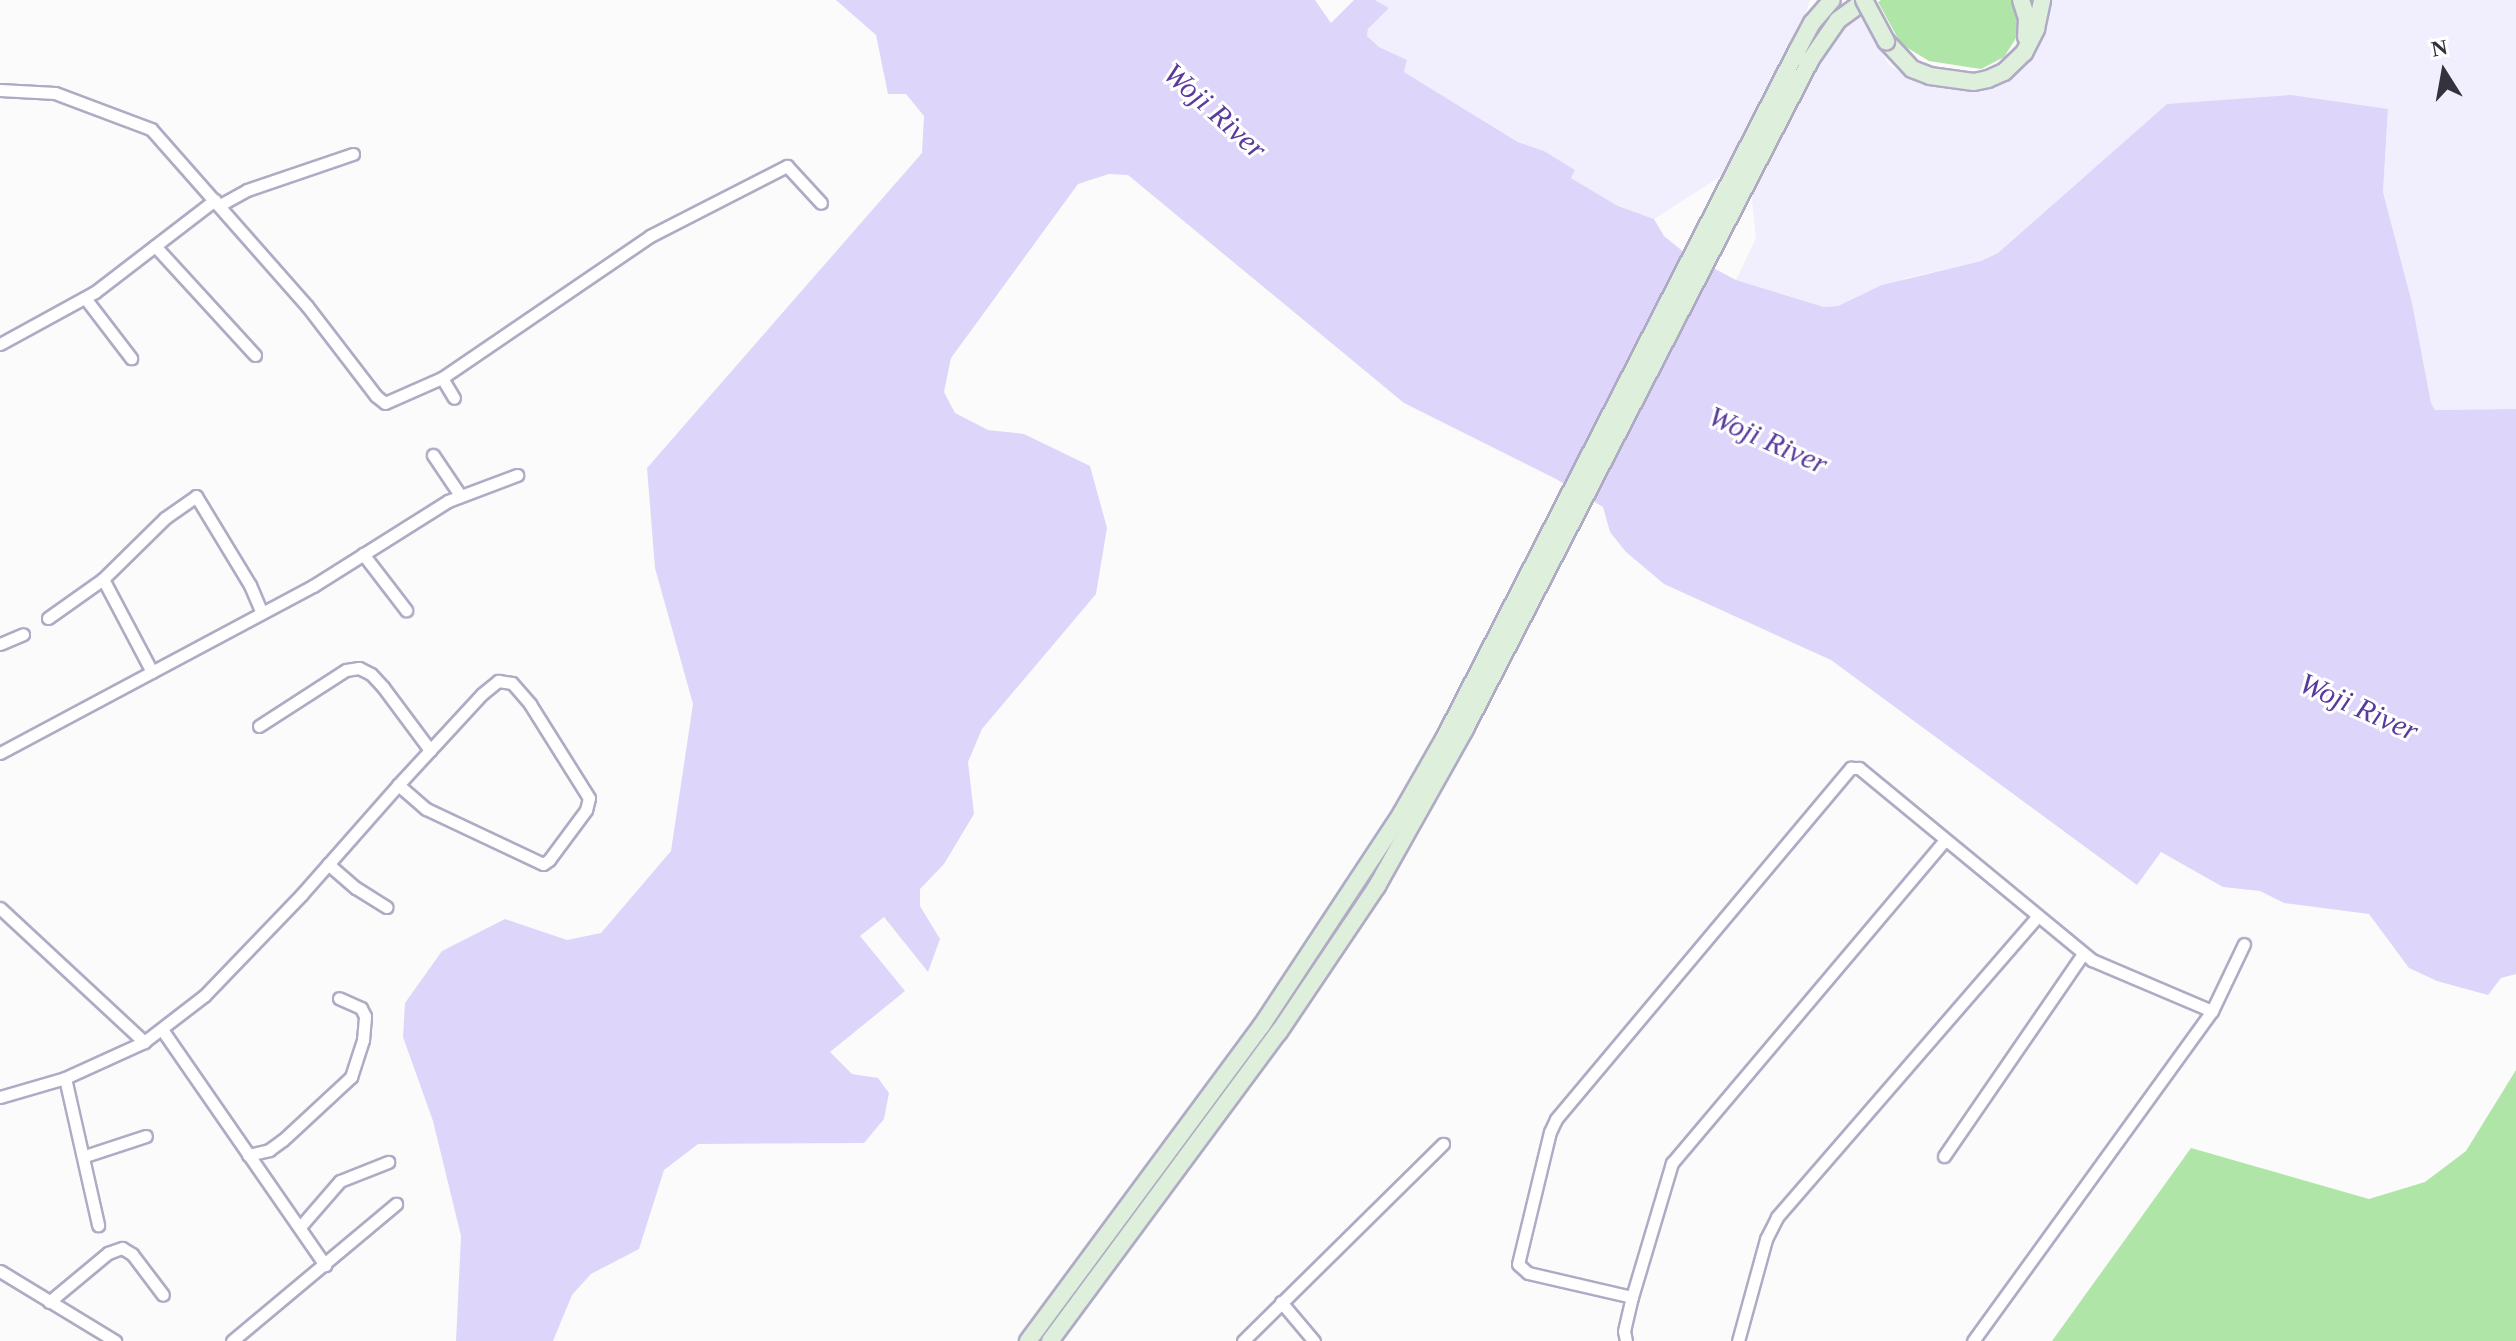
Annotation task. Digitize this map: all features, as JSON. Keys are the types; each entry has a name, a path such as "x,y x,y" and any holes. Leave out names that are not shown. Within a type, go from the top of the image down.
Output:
{"main road":[{"path":"1028,1341 1308,961 1445,737 1562,522 1740,177 1812,23 1816,0"},
{"path":"1812,23 1832,0"},
{"path":"1740,177 1826,33 1865,0 1886,41 1912,69 1963,81 1988,79 2004,72 2024,53 2036,29 2042,0"},
{"path":"2021,0 2027,19 2024,53"},
{"path":"1050,1341 1279,1032 1377,886 1465,729 1562,522"}],"street":[{"path":"0,90 55,93 151,129 307,306 376,396 385,403 442,378 650,236 787,166 821,203"},
{"path":"0,344 85,298 217,202 353,154"},
{"path":"155,246 255,355"},
{"path":"85,298 131,358"},
{"path":"442,378 454,398"},
{"path":"433,455 460,495"},
{"path":"0,753 313,586 460,495 517,475"},
{"path":"48,618 103,579 165,518 196,496 250,585 262,613"},
{"path":"363,554 406,610"},
{"path":"103,579 152,672"},
{"path":"0,644 23,634"},
{"path":"259,726 346,670 359,668 371,674 383,687 430,750"},
{"path":"0,1097 65,1078 163,1031 204,996 328,864 398,785 482,694 505,679 530,704 589,798 586,810 543,864 426,809 398,785"},
{"path":"1632,1297 1528,1273 1518,1264 1556,1119 1851,768 1859,768 2083,954 2212,1011"},
{"path":"1626,1341 1624,1331 1632,1297 1672,1163 1945,840"},
{"path":"328,864 387,907"},
{"path":"0,908 144,1042"},
{"path":"1738,1341 1766,1239 1777,1217 2036,918"},
{"path":"1973,1341 2212,1011 2244,944"},
{"path":"1944,1156 2083,954"},
{"path":"248,1155 269,1150 283,1140 351,1077 363,1040 365,1016 361,1008 339,998"},
{"path":"163,1031 325,1265"},
{"path":"65,1078 85,1156 98,1225"},
{"path":"85,1156 146,1136"},
{"path":"1243,1341 1443,1144"},
{"path":"300,1227 340,1181 388,1162"},
{"path":"232,1341 396,1204"},
{"path":"49,1302 108,1253 122,1248 132,1254 163,1295"},
{"path":"0,1271 115,1341"},
{"path":"1281,1302 1314,1341"}],"shaded area":[{"path":"1375,0 1810,0 1802,27 1726,173 1654,219 1618,206 1571,178 1575,170 1544,151 1519,142 1404,72 1407,60 1379,47 1367,36 1368,29 1388,8"},
{"path":"2049,0 2516,0 2516,409 2435,410 2431,403 2412,303 2383,192 2388,109 2167,104 1998,253 1981,261 1906,278 1838,306 1824,307 1736,280 1756,238 1751,191 1823,46 1842,26 1861,15 1889,65 1917,81 1981,90 2004,82 2029,62"}],"green space":[{"path":"2012,0 2020,23 2018,35 2004,57 1981,69 1929,61 1901,44 1878,2"},
{"path":"2516,1070 2516,1341 2052,1341 2191,1148 2369,1199 2425,1182 2466,1151"}],"water":[{"name":"Woji River","path":"836,0 1315,0 1331,23 1354,0 1375,0 1389,8 1368,29 1367,36 1379,47 1407,60 1404,72 1518,142 1544,151 1575,170 1571,178 1618,206 1654,219 1664,236 1685,253 1736,280 1824,307 1838,306 1882,285 1981,261 1998,253 2167,104 2291,95 2388,109 2383,192 2412,303 2431,403 2435,410 2516,409 2516,974 2501,978 2488,995 2437,981 2409,968 2369,914 2284,903 2260,891 2223,887 2161,852 2137,885 1831,660 1664,584 1626,552 1610,532 1603,507 1556,479 1404,403 1128,175 1109,174 1078,184 951,358 944,392 955,413 988,430 1024,434 1090,466 1107,528 1096,594 982,729 968,762 974,814 944,864 920,889 920,906 940,939 928,972 884,917 860,936 905,991 830,1052 852,1074 878,1078 889,1093 884,1119 864,1143 698,1144 664,1170 639,1249 591,1274 572,1295 553,1341 456,1341 461,1236 433,1121 403,1037 405,1003 442,951 505,919 567,940 601,933 671,851 693,704 655,568 647,468 922,153 924,116 906,94 888,94 876,35"}]}
